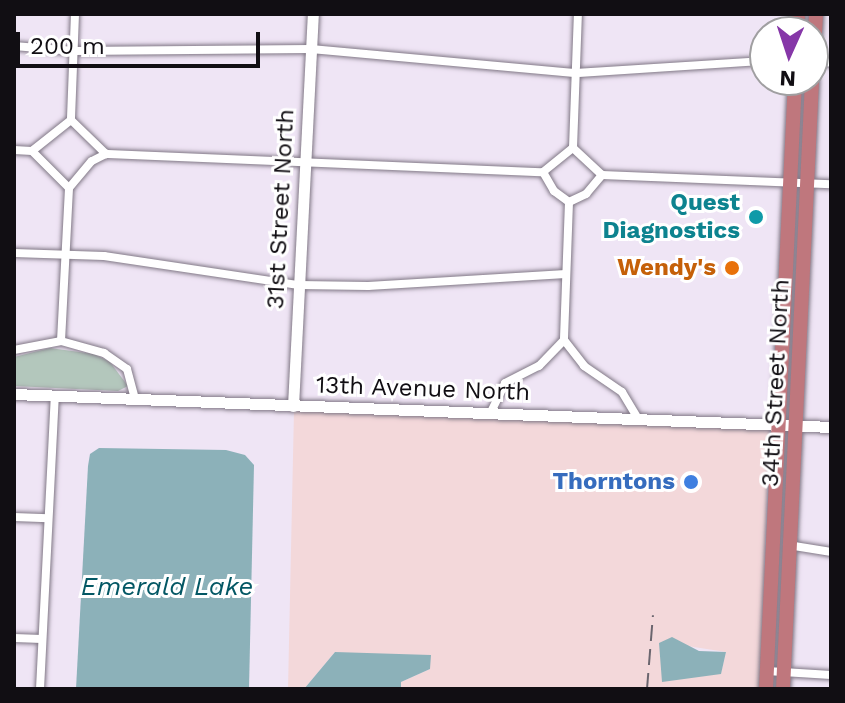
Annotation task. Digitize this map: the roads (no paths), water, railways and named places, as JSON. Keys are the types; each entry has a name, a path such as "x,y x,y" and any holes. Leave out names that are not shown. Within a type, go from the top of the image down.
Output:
{"highway":[{"name":"34th Street North","path":"766,689 794,96"},
{"name":"34th Street North","path":"783,689 811,96"},
{"path":"784,304 802,305"}],"street":[{"path":"75,14 71,120 106,154"},
{"name":"31st Street North","path":"293,406 313,14"},
{"path":"61,341 69,188 92,161 106,154 543,172 573,148 578,14"},
{"path":"14,46 74,51 311,49 577,73 749,62"},
{"path":"14,150 32,151 71,120"},
{"path":"573,148 602,175 831,184"},
{"path":"32,151 69,188"},
{"path":"543,172 554,191 569,202"},
{"path":"569,202 586,194 602,175"},
{"path":"569,202 564,340 584,366 622,392 639,420"},
{"path":"14,253 65,254 299,285 368,286 566,274"},
{"path":"490,414 505,383 539,366 564,340"},
{"path":"14,350 61,341 118,361 133,382 135,398"},
{"name":"13th Avenue North","path":"14,394 831,427"},
{"path":"40,689 55,395"},
{"path":"14,517 48,518"},
{"path":"773,542 831,552"},
{"path":"14,638 42,639"},
{"path":"767,671 831,675"}],"water":[{"name":"Emerald Lake","path":"99,448 226,450 245,455 254,465 249,689 76,689 88,466 90,454"},
{"path":"672,637 699,651 726,652 721,674 662,682 659,643"},
{"path":"335,652 431,655 430,669 401,682 401,689 304,689"}],"railway":[{"path":"647,689 653,615"}],"place":[{"name":"Quest Diagnostics","path":"756,217"},
{"name":"Wendy's","path":"732,268"},
{"name":"Thorntons","path":"691,482"}]}
